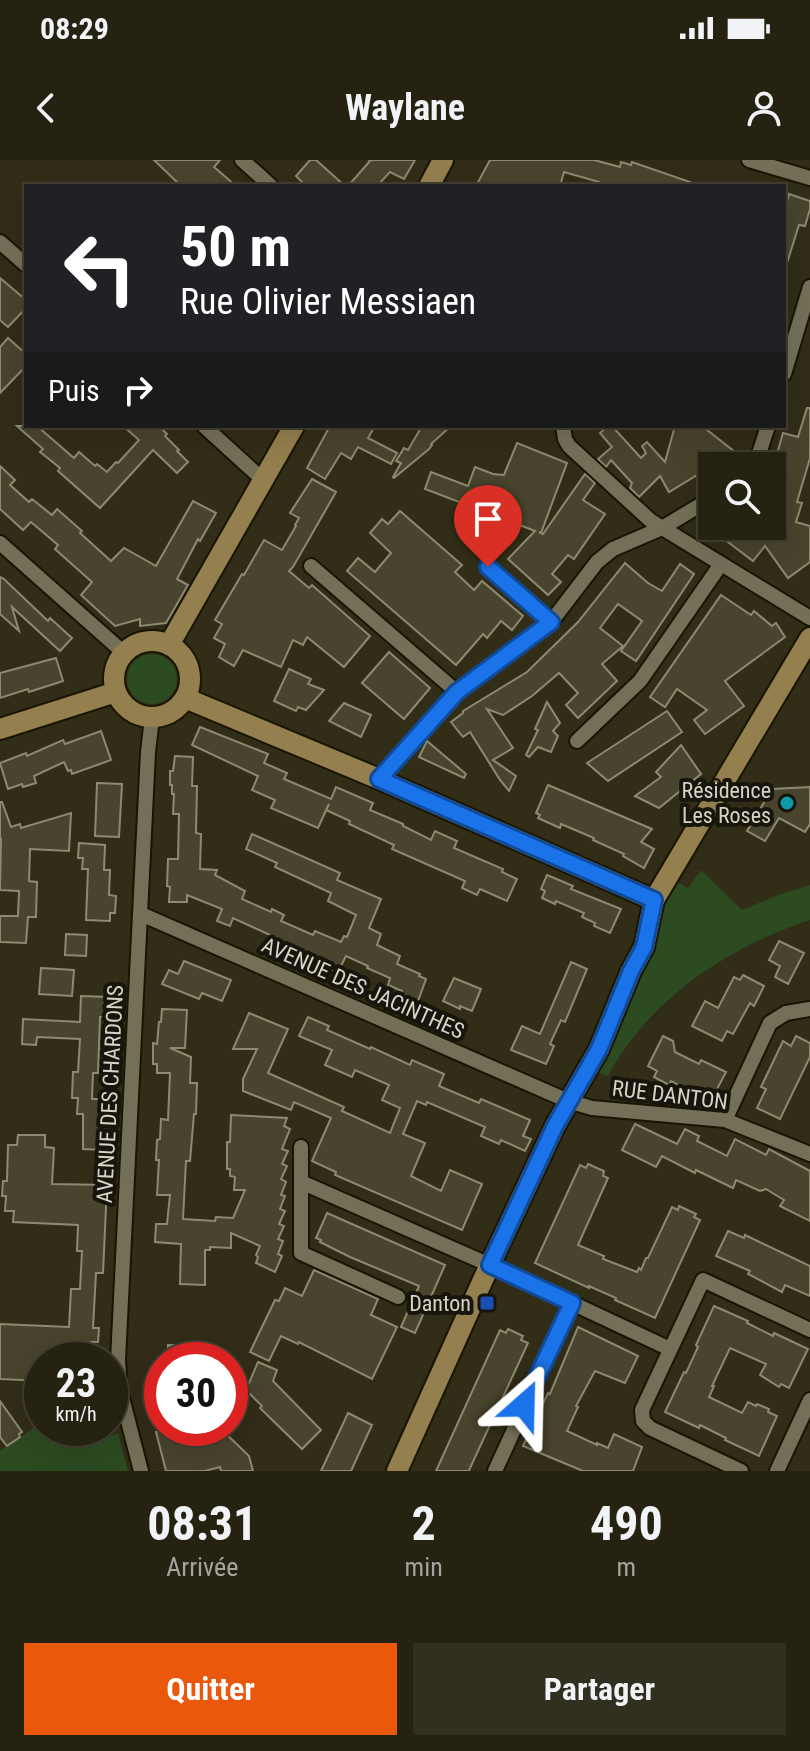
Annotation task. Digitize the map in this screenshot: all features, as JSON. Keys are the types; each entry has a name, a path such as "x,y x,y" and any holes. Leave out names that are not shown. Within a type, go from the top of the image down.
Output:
{"street":[{"path":"242,160 269,184"},
{"path":"430,184 443,160"},
{"path":"749,160 810,178"},
{"path":"0,242 24,263"},
{"path":"786,367 810,287"},
{"path":"206,428 263,480"},
{"path":"169,645 293,428"},
{"path":"563,428 569,446 651,521 810,618"},
{"path":"760,452 767,428"},
{"path":"379,779 457,692 551,622 597,562 613,549 662,528 698,506"},
{"path":"0,543 124,653"},
{"path":"577,741 640,681 721,564"},
{"path":"311,566 457,692"},
{"path":"488,567 551,622"},
{"path":"397,1471 568,1101 599,1049 644,947 654,900 810,638"},
{"path":"145,641 169,645 187,663 190,687 185,698 171,713 152,718 140,716 121,702 116,692 114,671 124,653 133,646 145,641"},
{"path":"0,729 116,692"},
{"path":"185,698 654,900"},
{"name":"AVENUE DES CHARDONS","path":"141,1471 120,1390 118,1360 152,718"},
{"name":"AVENUE DES JACINTHES","path":"141,914 568,1101"},
{"path":"725,1120 770,1023 786,1013 810,1009"},
{"name":"RUE DANTON","path":"568,1101 592,1108 725,1120 810,1154"},
{"path":"301,1147 301,1253 398,1297"},
{"path":"301,1182 670,1349"},
{"path":"741,1471 650,1428 643,1421 642,1410 703,1280 810,1330"},
{"path":"495,1471 572,1303"},
{"path":"777,1471 810,1400"}],"green space":[{"path":"152,654 170,661 177,679 170,697 152,704 134,697 127,679 134,661"},
{"path":"701,870 742,910 810,885 810,920 750,945 694,979 646,1023 625,1048 608,1076 596,1071 656,937 666,898 675,881 688,888"},
{"path":"24,1434 24,1446 121,1446 128,1471 0,1471 0,1451"}],"building":[{"path":"154,160 220,160 214,167 234,184 179,184"},
{"path":"310,160 316,160 343,184 304,184 296,176"},
{"path":"415,160 404,179 390,172 379,184 350,184 370,161"},
{"path":"490,160 594,160 620,167 621,162 631,165 632,162 693,183 598,184 564,172 561,184 477,184"},
{"path":"789,194 810,201 805,226 799,225 787,263 786,263 786,205"},
{"path":"0,278 24,298 24,310 8,327 0,320"},
{"path":"8,338 24,352 24,368 0,393 0,347"},
{"path":"807,408 810,408 810,458 797,502 802,503 796,522 810,526 810,562 788,578 765,546 753,561 725,540 786,540 786,452 778,452 783,433 798,437"},
{"path":"17,426 39,428 74,458 79,452 107,472 139,440 125,428 161,428 188,462 177,473 153,450 100,508 58,471 60,468 40,452 43,449"},
{"path":"329,428 374,428 368,438 397,453 391,464 358,447 351,459 341,453 325,479 307,468"},
{"path":"421,428 449,428 394,478 401,463 396,461 404,448 408,450"},
{"path":"606,428 614,428 641,458 646,453 642,446 647,442 665,462 674,428 705,428 735,452 698,452 698,474 669,492 660,476 639,497 630,488 632,483 611,460 606,467 598,459 612,447 600,433"},
{"path":"517,443 567,463 541,533 585,474 595,483 583,500 605,514 574,559 568,555 552,574 561,582 548,595 508,559 535,531 425,489 431,472 468,486 475,467 504,475"},
{"path":"0,466 15,480 10,485 29,502 32,499 52,515 57,509 111,561 124,548 156,566 193,501 216,513 177,579 188,585 166,623 140,626 140,619 115,626 81,595 92,582 55,549 58,545 31,522 23,530 0,509"},
{"path":"312,479 336,492 289,571 309,588 312,585 370,636 344,667 307,637 303,645 293,640 281,667 243,650 234,666 219,657 225,644 214,638 222,624 215,620 264,540 282,550 299,518 290,513"},
{"path":"400,511 462,565 455,572 474,590 482,581 523,616 512,630 501,621 487,638 483,634 456,665 347,571 358,558 375,572 391,553 370,533 382,519 388,524"},
{"path":"625,563 662,591 680,564 694,574 636,661 621,651 642,621 618,604 600,628 623,646 602,664 617,681 578,718 566,705 578,693 559,673 503,715 487,709 513,748 493,760 516,776 509,791 470,732 463,737 451,722 463,711 527,672 578,622"},
{"path":"0,577 48,621 50,618 72,638 60,651 12,607 19,631 0,614"},
{"path":"721,595 751,615 754,611 772,626 776,623 785,637 725,681 744,706 705,734 694,720 707,710 677,689 665,707 650,697"},
{"path":"389,652 430,688 404,719 362,683"},
{"path":"56,658 63,681 0,698 0,673"},
{"path":"289,669 311,679 308,684 324,690 306,710 298,707 296,711 274,701"},
{"path":"547,702 560,723 553,731 558,736 551,752 538,747 529,757 526,755"},
{"path":"344,703 371,715 361,737 329,721"},
{"path":"667,711 682,732 608,781 587,763"},
{"path":"200,727 268,754 264,763 287,773 284,779 331,799 336,787 373,803 370,810 431,840 435,831 457,841 454,848 503,869 502,872 517,879 507,901 480,889 477,895 462,888 465,881 392,849 394,845 326,810 318,828 271,808 275,800 252,790 258,776 192,745"},
{"path":"101,731 111,760 72,774 64,762 34,776 36,783 8,789 0,763 26,753 27,756 63,740 65,744"},
{"path":"427,741 466,774 464,778 419,757"},
{"path":"681,745 701,774 659,808 635,796 661,777 656,772"},
{"path":"175,756 193,757 192,786 197,786 196,833 201,834 200,869 217,870 215,875 245,891 242,899 284,915 281,921 313,935 315,931 341,942 344,936 347,937 356,915 328,901 331,893 275,867 277,863 246,849 252,834 340,873 337,880 381,899 369,928 381,934 377,945 400,956 397,964 426,979 418,1001 388,985 390,978 346,956 338,972 277,949 281,940 233,918 230,926 217,921 222,909 187,895 187,902 169,902 168,859 178,859 179,814 173,814 174,794 170,785"},
{"path":"97,783 122,784 119,837 95,836"},
{"path":"548,785 652,829 641,842 654,849 644,868 594,838 538,818 540,815 536,813"},
{"name":"Résidence Les Roses","path":"810,787 810,824 805,832 779,818 765,841 747,831 772,789"},
{"path":"0,802 11,827 20,824 21,828 71,813 69,851 30,849 29,881 37,882 36,917 28,917 26,943 0,942 0,916 18,916 19,891 0,890"},
{"path":"79,843 105,845 104,870 110,870 109,895 116,896 115,913 110,913 110,921 86,920 88,869 82,869 83,858 78,858"},
{"path":"547,875 573,886 571,889 621,909 610,933 582,917 584,913 542,898 545,891 541,889"},
{"path":"66,934 87,935 86,956 65,955"},
{"path":"779,941 804,953 788,984 775,977 780,966 769,960"},
{"path":"184,961 231,980 222,1001 202,993 199,999 162,984 169,970 178,974"},
{"path":"571,962 587,969 565,1022 561,1020 550,1044 554,1046 546,1064 511,1050 522,1026 540,1034"},
{"path":"41,968 74,970 72,996 39,994"},
{"path":"743,975 764,986 754,1006 750,1003 733,1034 727,1031 722,1041 692,1026 705,1001 718,1008 734,977 740,980"},
{"path":"454,978 481,989 472,1011 443,1001"},
{"path":"81,996 108,997 108,1017 100,1017 98,1073 93,1073 92,1099 105,1099 102,1150 83,1149 83,1114 77,1114 78,1098 72,1098 73,1072 78,1072 80,1039 37,1037 36,1045 22,1044 23,1019 80,1022"},
{"path":"162,1009 187,1010 185,1048 170,1048 191,1057 190,1083 197,1083 190,1161 186,1161 183,1219 215,1221 216,1217 233,1218 245,1190 234,1190 235,1177 230,1176 230,1169 227,1169 231,1115 287,1118 284,1126 290,1129 282,1149 288,1151 282,1164 287,1166 281,1179 286,1182 281,1195 285,1196 280,1209 285,1211 279,1224 284,1226 278,1239 283,1241 278,1254 282,1256 275,1272 256,1263 260,1246 231,1233 231,1248 210,1247 210,1250 205,1250 205,1285 180,1284 181,1244 155,1242 156,1224 167,1224 170,1195 157,1195 157,1140 160,1139 161,1119 168,1120 170,1073 157,1073 157,1064 153,1064 153,1043 157,1044"},
{"path":"249,1013 288,1029 268,1073 344,1107 342,1111 390,1133 400,1108 382,1100 389,1085 355,1070 352,1077 325,1065 332,1050 299,1036 308,1017 329,1026 327,1030 370,1049 410,1065 412,1060 444,1074 439,1086 479,1103 481,1099 530,1120 523,1136 531,1139 525,1151 501,1140 499,1144 481,1136 485,1127 427,1102 426,1105 417,1101 403,1134 425,1143 411,1176 441,1191 450,1170 482,1184 462,1230 335,1175 336,1172 312,1161 331,1118 294,1102 291,1110 243,1091 243,1079 257,1049 233,1049"},
{"path":"663,1036 673,1041 675,1052 699,1064 701,1060 726,1072 714,1095 705,1091 702,1097 671,1081 669,1085 654,1077 657,1071 648,1066"},
{"path":"796,1036 810,1043 810,1057 780,1119 757,1108 766,1089 761,1087 783,1041 791,1046"},
{"path":"635,1124 677,1144 685,1129 699,1136 697,1141 727,1156 735,1139 766,1155 769,1149 810,1171 810,1221 780,1206 784,1200 766,1189 760,1191 736,1180 733,1188 662,1156 656,1167 622,1150"},
{"path":"18,1135 45,1135 45,1147 54,1148 52,1184 107,1185 103,1273 96,1273 93,1328 99,1328 98,1342 24,1342 24,1380 0,1379 0,1324 69,1327 71,1289 80,1289 82,1251 77,1251 78,1225 13,1222 14,1211 5,1211 6,1196 2,1196 3,1181 7,1181 8,1145 17,1145"},
{"path":"588,1164 604,1171 603,1176 608,1178 578,1245 604,1256 603,1259 637,1272 648,1258 672,1207 678,1210 679,1206 696,1214 694,1217 700,1220 655,1318 535,1263 580,1165 586,1168"},
{"path":"327,1213 445,1265 415,1333 401,1327 419,1286 320,1242 316,1238"},
{"path":"728,1231 744,1238 745,1235 810,1266 810,1296 785,1285 782,1292 748,1274 750,1271 716,1256"},
{"path":"314,1270 378,1299 371,1315 397,1327 372,1379 281,1336 269,1361 250,1352 275,1300 279,1301 285,1288 302,1296"},
{"path":"714,1306 773,1336 774,1333 808,1349 789,1388 781,1384 779,1387 760,1375 766,1364 730,1348 712,1386 709,1397 742,1413 748,1402 769,1409 768,1412 777,1416 759,1456 700,1425 699,1428 665,1412 686,1373"},
{"path":"578,1327 638,1356 625,1383 595,1371 576,1406 567,1431 608,1448 614,1434 642,1447 633,1471 583,1471 523,1446 550,1394"},
{"path":"508,1329 523,1336 521,1340 528,1343 469,1471 436,1471 500,1330 506,1333"},
{"path":"258,1362 277,1370 273,1381 321,1430 302,1449 260,1408 262,1406 248,1392"},
{"path":"0,1401 22,1432 7,1446 0,1437"},
{"path":"348,1413 372,1425 351,1471 321,1471"},
{"path":"160,1446 239,1446 249,1456 253,1471 221,1471 220,1467 205,1471 166,1471"}],"place":[{"name":"Résidence Les Roses","path":"787,803"},
{"name":"Danton","path":"487,1303"}],"route":[{"path":"488,567 551,622 457,692 379,779 654,900 644,947 599,1049 555,1126 490,1265 572,1303 524,1405"}]}
